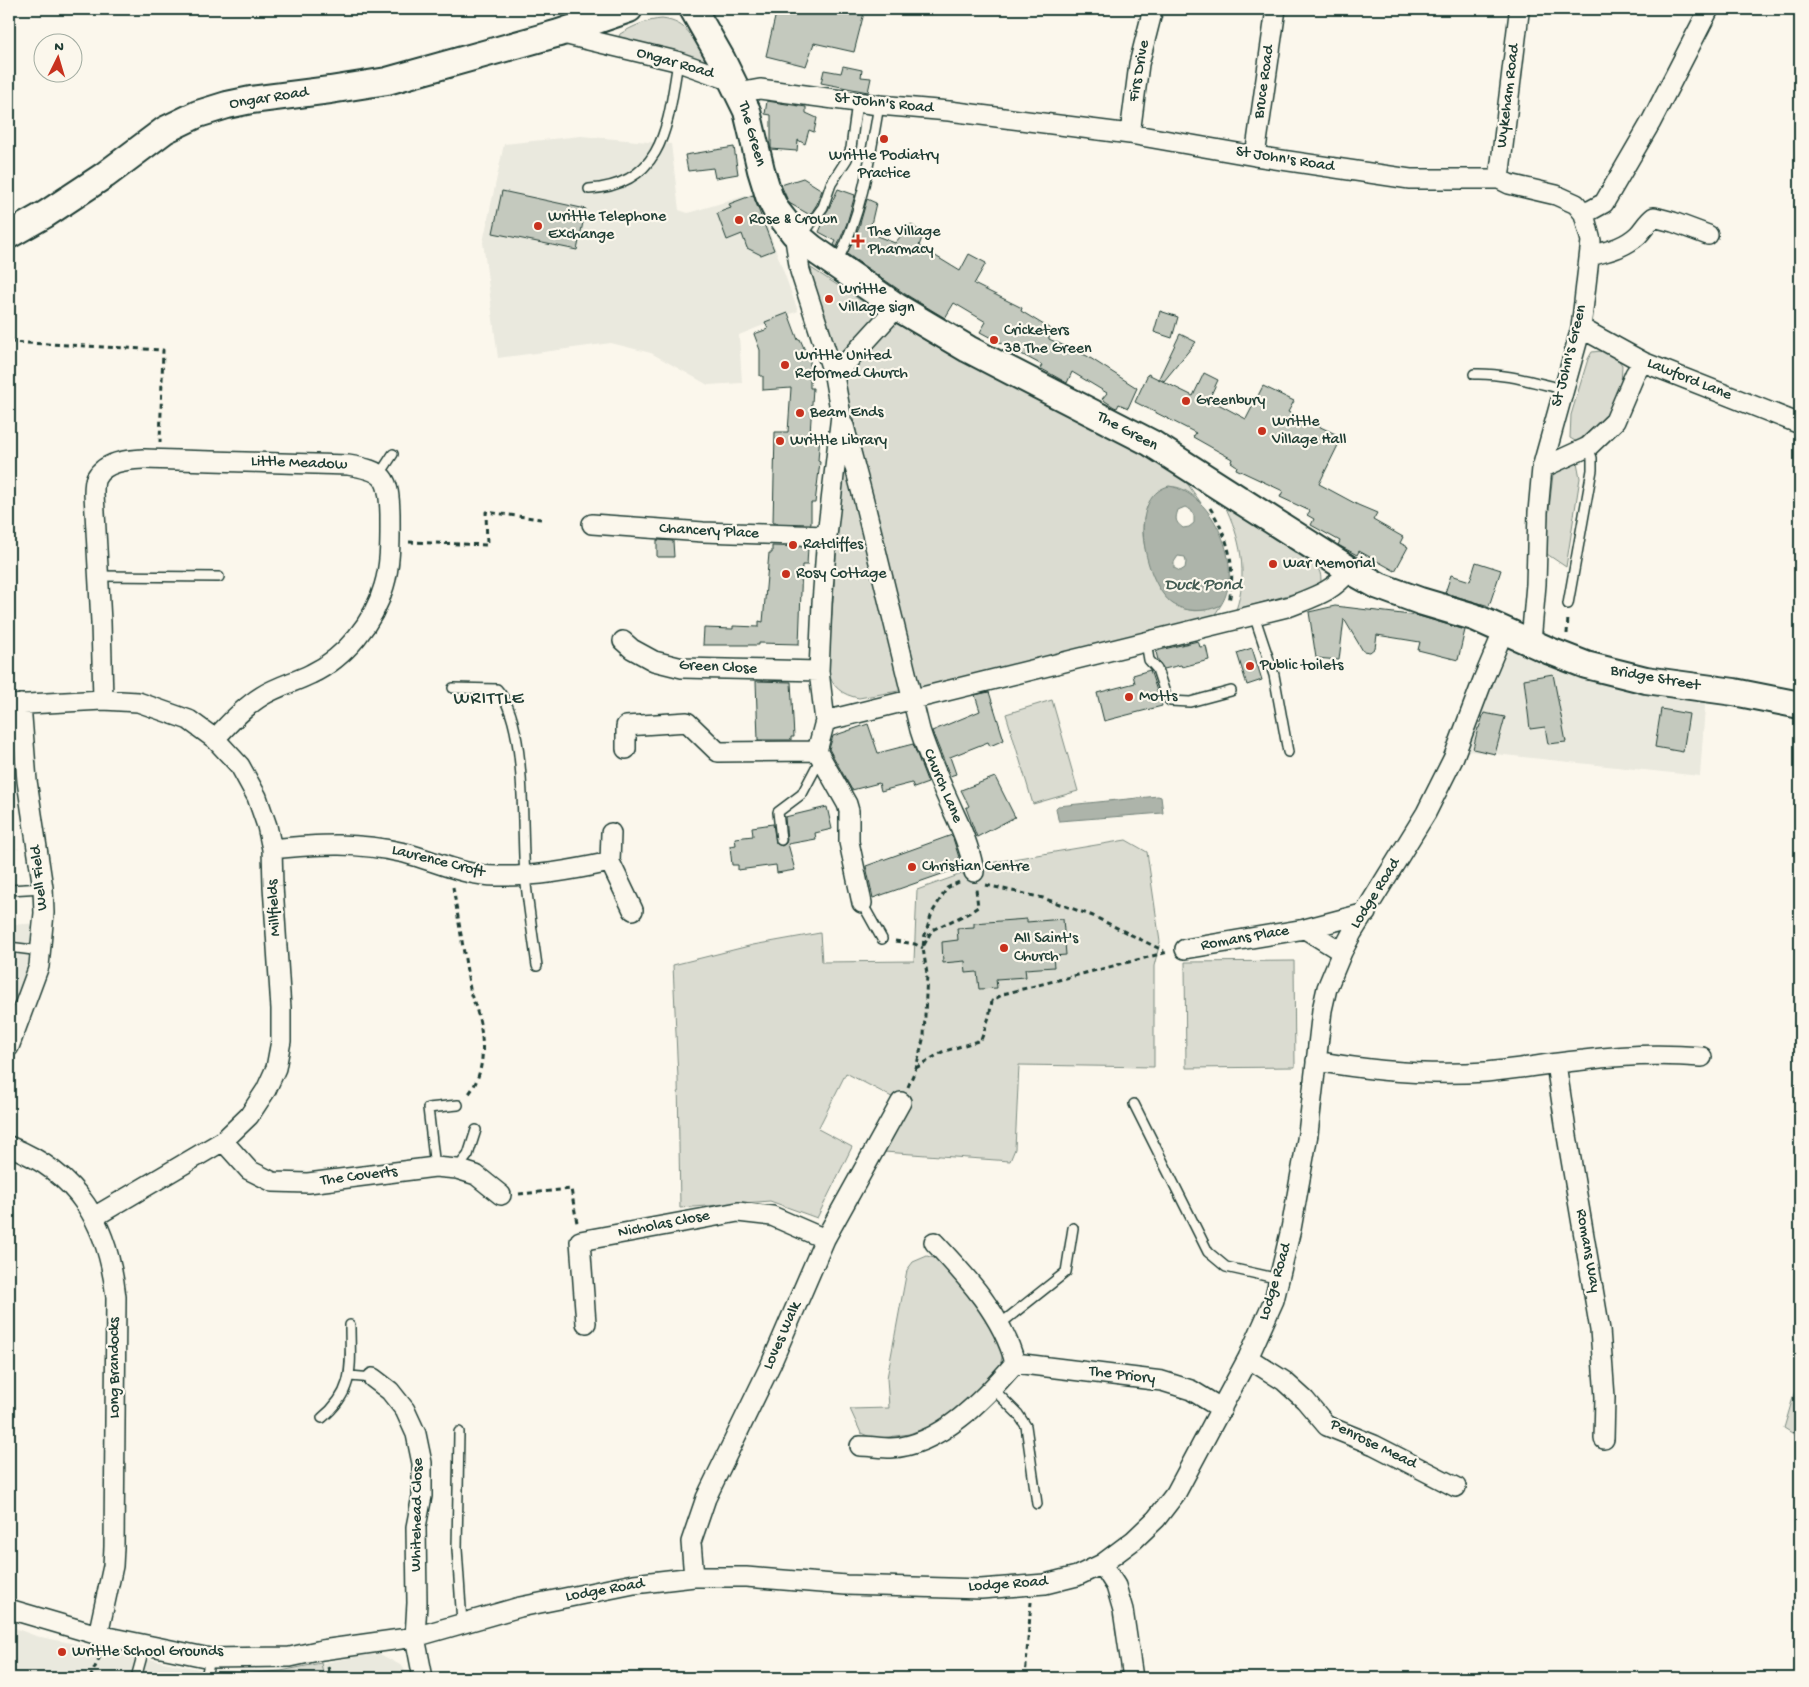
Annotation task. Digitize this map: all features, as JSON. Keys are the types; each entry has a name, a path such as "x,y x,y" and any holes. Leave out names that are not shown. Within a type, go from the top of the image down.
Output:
{"street":[{"name":"Ongar Road","path":"9,235 76,194 166,130 198,114 251,100 387,81 559,33 629,9"},
{"name":"The Green","path":"694,9 747,111 769,196 776,210 797,235 898,307 968,349 1151,443 1350,570 1379,586 1420,602 1474,617 1517,636"},
{"name":"Firs Drive","path":"1130,134 1139,64 1153,9"},
{"name":"Bruce Road","path":"1255,156 1276,9"},
{"path":"1584,214 1604,203 1651,122 1709,9"},
{"name":"Wykeham Road","path":"1499,180 1518,11"},
{"name":"Ongar Road","path":"559,33 678,62 735,87"},
{"name":"St John's Road","path":"735,87 1130,134 1255,156 1410,179 1499,180 1556,195 1576,204 1584,214"},
{"name":"St John's Green","path":"1517,636 1536,584 1538,512 1542,468 1581,328 1592,242 1584,214"},
{"path":"1590,256 1620,248 1639,234 1648,221 1654,217 1708,235"},
{"name":"The Green","path":"797,235 800,271 834,376 913,699"},
{"path":"834,376 898,307"},
{"name":"Lawford Lane","path":"1581,328 1643,362 1800,424"},
{"path":"1542,468 1588,447 1615,421 1643,362"},
{"name":"The Green","path":"825,721 819,671 822,603 827,536 842,415"},
{"name":"Little Meadow","path":"102,700 94,494 96,478 103,470 122,460 160,459 348,465 367,468 380,474"},
{"path":"215,739 245,708 257,699 283,685 312,674 336,658 357,637 370,617 381,596 387,575 390,541 389,499 386,484 380,474"},
{"name":"Chancery Place","path":"592,524 704,532 827,536"},
{"path":"862,903 849,842 849,811 847,804 819,754 825,721 1291,606 1334,588 1350,570"},
{"name":"Bridge Street","path":"1517,636 1586,665 1646,680 1734,692 1800,705"},
{"name":"Lodge Road","path":"9,1609 102,1636 210,1658 290,1656 415,1637 520,1607 634,1584 694,1577 746,1576 846,1585 981,1589 1044,1584 1077,1576 1102,1564 1134,1540 1156,1519 1171,1500 1191,1468 1222,1409 1248,1358 1274,1300 1291,1230 1308,1134 1322,1010 1327,988 1342,952 1426,813 1453,759 1483,680 1517,636"},
{"name":"Green Close","path":"623,641 632,649 654,661 682,668 819,671"},
{"name":"Church Lane","path":"913,699 927,752 966,839 975,876"},
{"name":"Millfields","path":"15,705 102,700 138,702 188,720 215,739 240,766 257,797 267,826 272,849 281,1041 276,1068 270,1083 249,1116 223,1140 94,1217"},
{"name":"Well Field","path":"9,1048 34,983 41,952 44,913 43,888 15,705"},
{"path":"626,749 626,726 687,722 718,752 819,754"},
{"path":"611,833 610,862 633,910"},
{"name":"Laurence Croft","path":"272,849 341,843 372,846 407,854 467,872 496,876 562,871 610,862"},
{"name":"Romans Place","path":"1185,949 1305,929 1366,913"},
{"name":"Romans Place","path":"1305,929 1342,952"},
{"path":"1316,1061 1380,1070 1448,1074 1486,1072 1584,1060 1652,1055 1702,1057"},
{"name":"Romans Way","path":"1556,1064 1600,1330 1605,1397 1604,1439"},
{"name":"Loves Walk","path":"694,1577 691,1542 694,1528 706,1498 771,1364 825,1239 901,1102"},
{"name":"The Coverts","path":"223,1140 249,1170 273,1182 308,1183 435,1167 457,1169 476,1175 501,1196"},
{"name":"Long Brandocks","path":"9,1146 43,1163 62,1178 79,1196 94,1217 107,1246 113,1274 116,1297 114,1547 102,1636"},
{"name":"Nicholas Close","path":"580,1241 738,1212 772,1216 825,1239"},
{"path":"580,1241 586,1323"},
{"path":"860,1446 892,1448 928,1438 964,1414 1015,1363 1010,1344 999,1325 966,1276 934,1242"},
{"name":"Penrose Mead","path":"1248,1358 1284,1381 1305,1400 1327,1426 1374,1445 1456,1487"},
{"name":"The Priory","path":"1015,1363 1162,1381 1191,1390 1222,1409"},
{"name":"Whitehead Close","path":"374,1378 390,1391 405,1410 416,1434 422,1463 422,1496 416,1527 417,1603 415,1637 423,1678"},
{"path":"1102,1564 1116,1586 1123,1610 1133,1678"}],"lane":[{"path":"589,189 620,184 639,171 661,144 668,124 678,62"},
{"path":"797,235 823,207 831,184 847,159 852,140 857,102"},
{"path":"836,264 845,248 868,169 879,105"},
{"path":"1474,374 1492,374 1520,378 1563,388"},
{"path":"1568,604 1592,470 1592,458 1588,447"},
{"path":"380,474 393,454"},
{"path":"98,576 219,577"},
{"path":"1254,615 1274,675 1288,752"},
{"path":"1146,642 1149,660 1157,669 1166,696 1170,701 1190,702 1231,691"},
{"path":"453,688 497,689 504,696 509,708 515,731 521,771 525,874 537,966"},
{"path":"781,840 778,812 802,794 819,754"},
{"path":"9,890 43,888"},
{"path":"862,903 882,939"},
{"path":"9,946 41,952"},
{"path":"1134,1104 1208,1252 1226,1267 1280,1280"},
{"path":"435,1167 428,1108 458,1105"},
{"path":"457,1169 468,1155 476,1130"},
{"path":"999,1325 1066,1272 1072,1228"},
{"path":"322,1418 333,1409 343,1393 350,1376 350,1325"},
{"path":"350,1376 374,1378"},
{"path":"992,1388 1018,1414 1026,1426 1037,1504"},
{"path":"459,1432 457,1549 462,1624"},
{"path":"136,1678 145,1645"},
{"path":"206,1678 210,1658"}],"path":[{"path":"9,342 163,350 160,459"},
{"path":"1215,483 1206,501 1224,533 1229,547 1233,575 1228,612 1230,621"},
{"path":"390,541 487,545 486,512 541,519"},
{"path":"1563,656 1568,604"},
{"path":"450,867 471,995 477,1009 483,1051 479,1076 474,1089 458,1105"},
{"path":"923,948 932,930 978,907 975,876"},
{"path":"901,1102 916,1068 924,1036 927,974 923,948 932,913 947,888 975,876 994,888 1043,898 1093,916 1165,952"},
{"path":"882,939 915,944 923,948"},
{"path":"916,1068 942,1052 981,1040 992,1001 1003,994 1165,952 1185,949"},
{"path":"501,1196 571,1189 580,1241"},
{"path":"1025,1678 1031,1600"},
{"path":"90,1678 102,1636"}],"shaded area":[{"path":"662,19 678,24 690,33 706,61 673,52 617,41 620,34 630,28"},
{"path":"581,136 671,144 679,210 688,213 755,193 798,311 739,335 742,383 708,385 651,353 611,343 498,358 483,242 504,144"},
{"path":"811,268 891,320 950,355 1041,402 1132,445 1187,483 1201,503 1181,488 1167,487 1161,490 1155,496 1144,518 1145,546 1155,577 1167,597 1185,609 1195,611 1207,610 1221,605 1214,616 932,685 859,698 848,695 835,686 828,671 843,459 862,454 842,375 811,274"},
{"path":"1601,351 1614,354 1622,365 1621,386 1606,416 1577,442 1570,438 1571,415 1588,359 1592,352"},
{"path":"1576,457 1580,478 1566,567 1544,552 1554,466"},
{"path":"1224,504 1313,563 1321,575 1321,581 1318,585 1236,610 1242,583 1241,556 1235,530"},
{"path":"1509,642 1706,693 1700,776 1467,751"},
{"path":"1052,700 1078,791 1033,804 1006,714"},
{"path":"1126,840 1147,852 1160,942 1154,966 1154,1067 1019,1065 1015,1149 1010,1161 884,1152 907,1105 846,1073 818,1129 852,1147 817,1218 770,1201 680,1208 678,1078 673,965 753,945 820,933 822,962 914,961 917,890 995,862"},
{"path":"39,923 29,979 9,1032 9,925"},
{"path":"1294,961 1295,1067 1186,1068 1185,962"},
{"path":"927,1256 941,1260 959,1278 996,1334 1003,1353 1000,1366 962,1404 936,1424 909,1434 881,1438 870,1437 861,1433 850,1409 889,1408 887,1378 907,1270 913,1262"},
{"path":"1800,1374 1800,1435 1797,1436 1784,1428"},
{"name":"Writtle School Grounds","path":"9,1626 36,1636 228,1675 281,1671 380,1654 402,1666 410,1678 9,1678"},
{"path":"321,1663 324,1678 225,1678 228,1675 281,1671"}],"water":[{"name":"Duck Pond","path":"1169,486 1185,492 1199,502 1212,517 1221,534 1227,553 1229,572 1228,590 1221,605 1203,610 1184,609 1173,604 1163,594 1154,579 1144,542 1144,523 1147,506 1155,493","holes":["1185,507 1191,510 1194,516 1194,523 1189,527 1183,528 1178,524 1176,518 1178,510","1178,556 1185,557 1186,562 1185,568 1180,571 1174,568 1174,562"]},
{"path":"1161,797 1163,813 1059,821 1056,808 1058,806"}],"building":[{"path":"777,9 865,9 854,52 814,43 806,66 766,56"},
{"path":"843,66 862,70 861,77 871,78 868,92 821,83 824,70 841,73"},
{"path":"767,101 806,107 806,113 817,118 814,132 809,130 805,144 798,140 797,151 771,149 771,115 765,114"},
{"path":"734,147 738,174 715,178 713,168 688,171 685,155"},
{"path":"803,178 822,190 817,204 810,215 789,203 781,185"},
{"path":"838,189 855,195 847,223 837,247 834,245 836,241 819,232 823,223 820,221 828,210"},
{"name":"Writtle Telephone Exchange","path":"502,191 586,209 577,250 493,233"},
{"name":"Rose & Crown","path":"753,195 774,250 761,255 747,248 742,234 727,240 717,213 731,208 729,204"},
{"path":"867,199 876,203 869,233 895,243 911,224 924,232 919,246 960,271 969,254 986,263 974,284 1022,308 1021,311 1052,330 1049,339 1087,356 1137,388 1128,408 1119,404 1117,408 1114,407 1102,399 1107,393 1072,372 1067,383 1040,368 1042,365 980,332 986,322 954,303 945,318 905,294 847,254 859,227"},
{"path":"1160,311 1178,317 1172,338 1154,332"},
{"path":"788,313 798,340 800,339 807,355 810,355 810,388 813,388 810,434 820,434 818,461 820,462 815,503 811,503 811,524 773,523 775,432 788,432 791,388 763,390 763,376 760,376 760,350 754,334 768,329 765,322"},
{"path":"1180,334 1196,342 1164,381 1159,378"},
{"path":"1204,373 1218,380 1209,399 1246,419 1263,386 1294,401 1288,412 1342,437 1319,484 1377,513 1373,520 1403,537 1400,543 1408,547 1395,571 1359,551 1357,555 1338,545 1340,541 1311,525 1314,519 1307,515 1310,511 1280,497 1283,491 1236,469 1237,466 1231,462 1232,459 1193,437 1196,433 1135,402 1148,374 1193,396"},
{"path":"657,540 673,541 674,557 657,557"},
{"path":"772,546 808,547 807,565 802,565 799,644 703,645 704,628 733,629 733,626 759,627 759,621 763,622 769,553 772,553"},
{"path":"1476,562 1501,570 1489,606 1445,593 1451,575 1470,581"},
{"path":"1335,606 1419,616 1465,630 1458,660 1418,650 1420,642 1377,635 1375,648 1370,652 1363,651 1344,619 1339,660 1316,658 1309,612"},
{"path":"1198,641 1200,647 1206,646 1209,660 1182,667 1181,665 1164,669 1158,660 1156,652 1160,650"},
{"name":"Public toilets","path":"1252,648 1262,680 1247,685 1237,653"},
{"name":"Motts","path":"1150,670 1162,706 1104,721 1097,693 1135,683 1133,675"},
{"path":"1553,674 1566,742 1548,744 1545,727 1530,729 1524,679"},
{"path":"756,681 791,682 794,737 791,737 791,740 758,740"},
{"path":"989,692 1004,740 990,746 988,742 950,757 956,774 950,776 932,731 980,711 975,695"},
{"path":"1661,709 1689,714 1683,752 1655,747"},
{"path":"1484,713 1505,717 1495,754 1473,749"},
{"path":"868,724 878,753 913,744 928,783 914,788 912,783 881,791 879,783 852,790 829,749 833,736"},
{"path":"995,777 1015,817 977,837 966,808 969,806 961,790"},
{"path":"827,807 832,829 815,833 816,839 788,844 795,870 777,873 776,865 738,870 738,865 732,865 730,846 736,845 735,838 753,836 752,827 773,824 776,843 782,846 787,840 785,817"},
{"name":"Christian Centre","path":"952,835 962,867 873,898 866,866"},
{"name":"All Saint's Church","path":"1027,919 1027,922 1063,919 1066,955 1053,956 1054,967 1025,969 1026,977 996,979 997,988 979,989 977,972 966,973 965,961 943,963 942,942 958,940 957,928 974,927 974,923"}],"place":[{"name":"Writtle Podiatry Practice","path":"884,139"},
{"name":"Rose & Crown","path":"739,220"},
{"name":"Writtle Telephone Exchange","path":"538,226"},
{"name":"The Village Pharmacy","path":"858,241"},
{"name":"Writtle Village sign","path":"829,299"},
{"name":"Cricketers 38 The Green","path":"994,340"},
{"name":"Writtle United Reformed Church","path":"785,365"},
{"name":"Greenbury","path":"1186,401"},
{"name":"Beam Ends","path":"800,413"},
{"name":"Writtle Village Hall","path":"1262,431"},
{"name":"Writtle Library","path":"780,441"},
{"name":"Ratcliffes","path":"793,545"},
{"name":"War Memorial","path":"1273,564"},
{"name":"Rosy Cottage","path":"786,574"},
{"name":"Public toilets","path":"1250,666"},
{"name":"Motts","path":"1129,697"},
{"name":"Christian Centre","path":"912,867"},
{"name":"All Saint's Church","path":"1004,948"},
{"name":"Writtle School Grounds","path":"62,1652"}],"district":[{"name":"WRITTLE","path":"489,699"}]}
